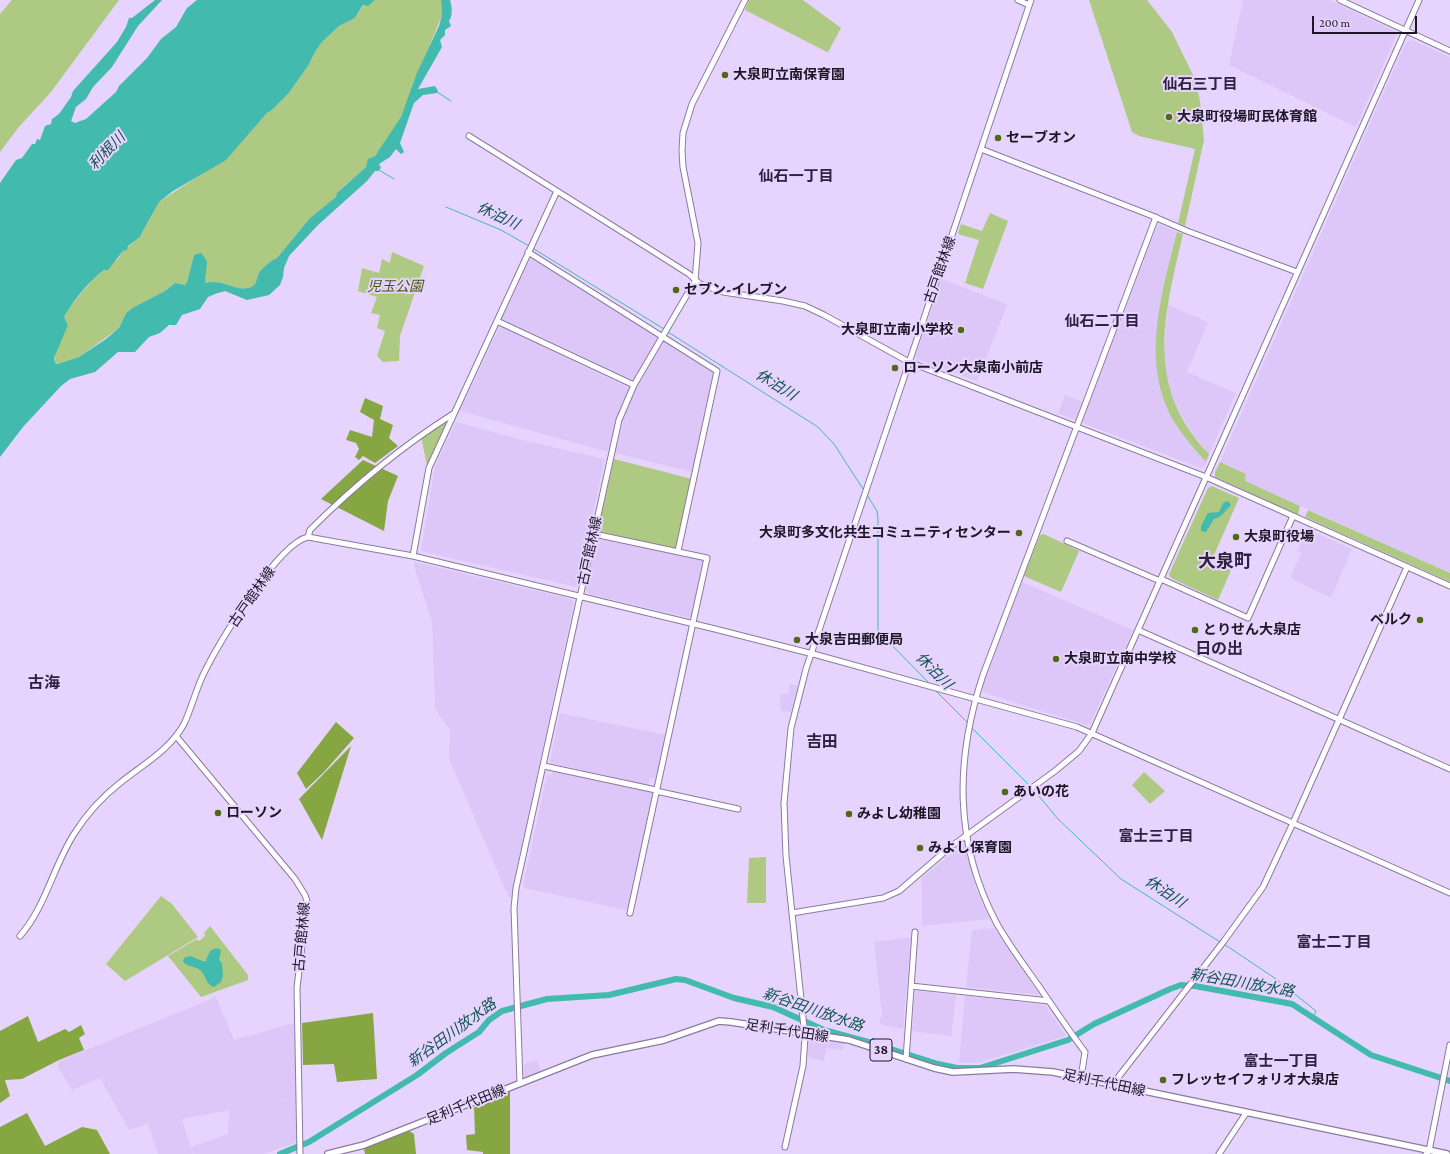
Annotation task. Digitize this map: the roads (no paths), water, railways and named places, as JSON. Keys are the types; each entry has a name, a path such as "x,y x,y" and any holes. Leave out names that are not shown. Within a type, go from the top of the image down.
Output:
{"main road":[{"name":"足利千代田線","path":"328,1154 364,1144 592,1055 664,1040 719,1021 862,1043 953,1072 1014,1069 1039,1070 1246,1112 1427,1152 1447,1154"}],"street":[{"path":"695,281 698,243 683,167 683,133 692,104 745,0"},
{"path":"1018,0 1030,2"},
{"path":"1340,0 1450,51"},
{"path":"792,913 883,898 906,886 966,836 1070,758 1092,733 1419,0"},
{"name":"古戸館林線","path":"786,1148 804,1066 805,1034 785,837 785,776 794,714 812,653 1030,2"},
{"path":"469,136 689,274 695,281 723,292 783,301 805,306 909,362 1206,477 1450,586"},
{"path":"981,149 1156,217 1187,232 1297,272"},
{"path":"413,556 429,468 532,242 557,191"},
{"path":"1081,1078 1086,1055 996,923 976,876 966,836 962,780 969,725 976,698 1156,217"},
{"path":"528,251 717,371 678,551"},
{"name":"古戸館林線","path":"300,1152 297,988 307,901 306,895 295,879 176,736 187,717 207,667 262,579 278,560 297,542 308,538 413,556 580,596 619,420 634,385 695,281"},
{"path":"496,321 634,385"},
{"path":"308,538 310,530 365,477 420,434 454,414"},
{"path":"1067,541 1248,618 1292,516"},
{"path":"594,534 707,558 630,913"},
{"path":"1113,1084 1223,943 1263,887 1294,823 1407,567"},
{"path":"520,1083 514,908 516,888 544,766 580,596 812,653 1077,727 1450,893"},
{"path":"1138,630 1450,769"},
{"path":"20,936 36,915 68,844 91,810 108,792 156,755 176,736"},
{"path":"544,766 738,809"},
{"path":"906,1057 916,932"},
{"path":"911,986 1049,1001"},
{"path":"1427,1152 1450,1045"},
{"path":"1219,1154 1246,1112"}],"water":[{"name":"利根川","path":"155,0 162,0 138,26 112,67 93,87 86,99 76,107 71,121 75,123 86,119 116,92 119,86 147,58 161,39 176,27 187,8 197,0 375,0 368,6 363,5 355,18 339,26 322,42 308,66 288,94 267,113 226,160 173,191 159,202 139,238 128,246 127,250 123,251 108,270 104,270 93,279 67,311 64,317 68,325 54,358 55,363 58,364 79,357 106,339 119,328 126,313 134,307 165,291 175,283 185,285 194,255 201,253 207,261 205,283 218,282 240,288 253,286 260,271 277,258 310,218 336,197 337,193 366,167 368,159 375,156 401,117 417,73 439,26 442,15 441,0 450,0 452,11 449,21 451,26 445,30 445,35 440,40 442,47 418,89 435,86 438,91 437,93 423,95 414,103 400,143 404,152 401,154 396,149 390,157 379,164 381,168 378,171 375,171 367,181 318,225 289,256 284,268 280,285 269,295 247,300 225,291 215,294 208,297 200,309 182,315 176,325 169,325 160,333 149,337 135,352 118,352 95,372 70,379 61,386 23,427 0,457 0,183 16,160 22,158 32,144 35,144 37,139 40,140 45,126 51,124 52,119 59,114 71,97 73,91 117,42 126,27 129,18 132,18"},
{"path":"1228,501 1231,505 1221,516 1214,519 1206,532 1201,531 1201,526 1208,513 1219,512 1223,503"},
{"path":"216,948 221,950 219,960 222,963 223,975 221,982 214,987 209,984 204,974 200,970 183,961 184,958 190,956 205,962 210,951"}],"waterway":[{"path":"437,92 451,101"},
{"name":"休泊川","path":"379,170 394,179"},
{"name":"休泊川","path":"446,207 501,230 529,246"},
{"name":"休泊川","path":"534,249 664,329"},
{"name":"休泊川","path":"668,332 818,427 834,444 863,489"},
{"name":"休泊川","path":"867,495 877,511 878,519 878,631 930,684"},
{"name":"休泊川","path":"936,691 968,723"},
{"name":"休泊川","path":"971,727 1031,787"},
{"name":"休泊川","path":"1033,789 1058,819 1121,879 1220,942"},
{"name":"休泊川","path":"1224,944 1276,979 1316,1011 1313,1018"},
{"name":"新谷田川放水路","path":"280,1154 309,1142 417,1075 446,1053 479,1032 489,1020 502,1011 547,999 609,995 676,979 685,980 734,998 773,1007 824,1030 872,1043 938,1064 957,1068 980,1068 1068,1040 1094,1024 1170,989 1181,985 1195,986 1292,1004 1371,1055 1450,1081"}],"place":[{"name":"大泉町立南保育園","path":"725,75"},
{"name":"大泉町役場町民体育館","path":"1169,117"},
{"name":"セーブオン","path":"998,138"},
{"name":"セブン-イレブン","path":"676,290"},
{"name":"大泉町立南小学校","path":"961,330"},
{"name":"ローソン大泉南小前店","path":"895,368"},
{"name":"大泉町多文化共生コミュニティセンター","path":"1019,533"},
{"name":"大泉町役場","path":"1236,537"},
{"name":"ベルク","path":"1420,620"},
{"name":"とりせん大泉店","path":"1195,630"},
{"name":"大泉吉田郵便局","path":"797,640"},
{"name":"大泉町立南中学校","path":"1056,659"},
{"name":"あいの花","path":"1005,792"},
{"name":"ローソン","path":"218,813"},
{"name":"みよし幼稚園","path":"849,814"},
{"name":"みよし保育園","path":"920,848"},
{"name":"フレッセイフォリオ大泉店","path":"1163,1080"}],"district":[{"name":"仙石三丁目","path":"1200,84"},
{"name":"仙石一丁目","path":"796,176"},
{"name":"仙石二丁目","path":"1102,321"},
{"name":"大泉町","path":"1225,561"},
{"name":"日の出","path":"1219,649"},
{"name":"古海","path":"44,683"},
{"name":"吉田","path":"822,742"},
{"name":"富士三丁目","path":"1156,836"},
{"name":"富士二丁目","path":"1334,942"},
{"name":"富士一丁目","path":"1281,1061"}],"park label":[{"name":"児玉公園","path":"395,287"}]}
